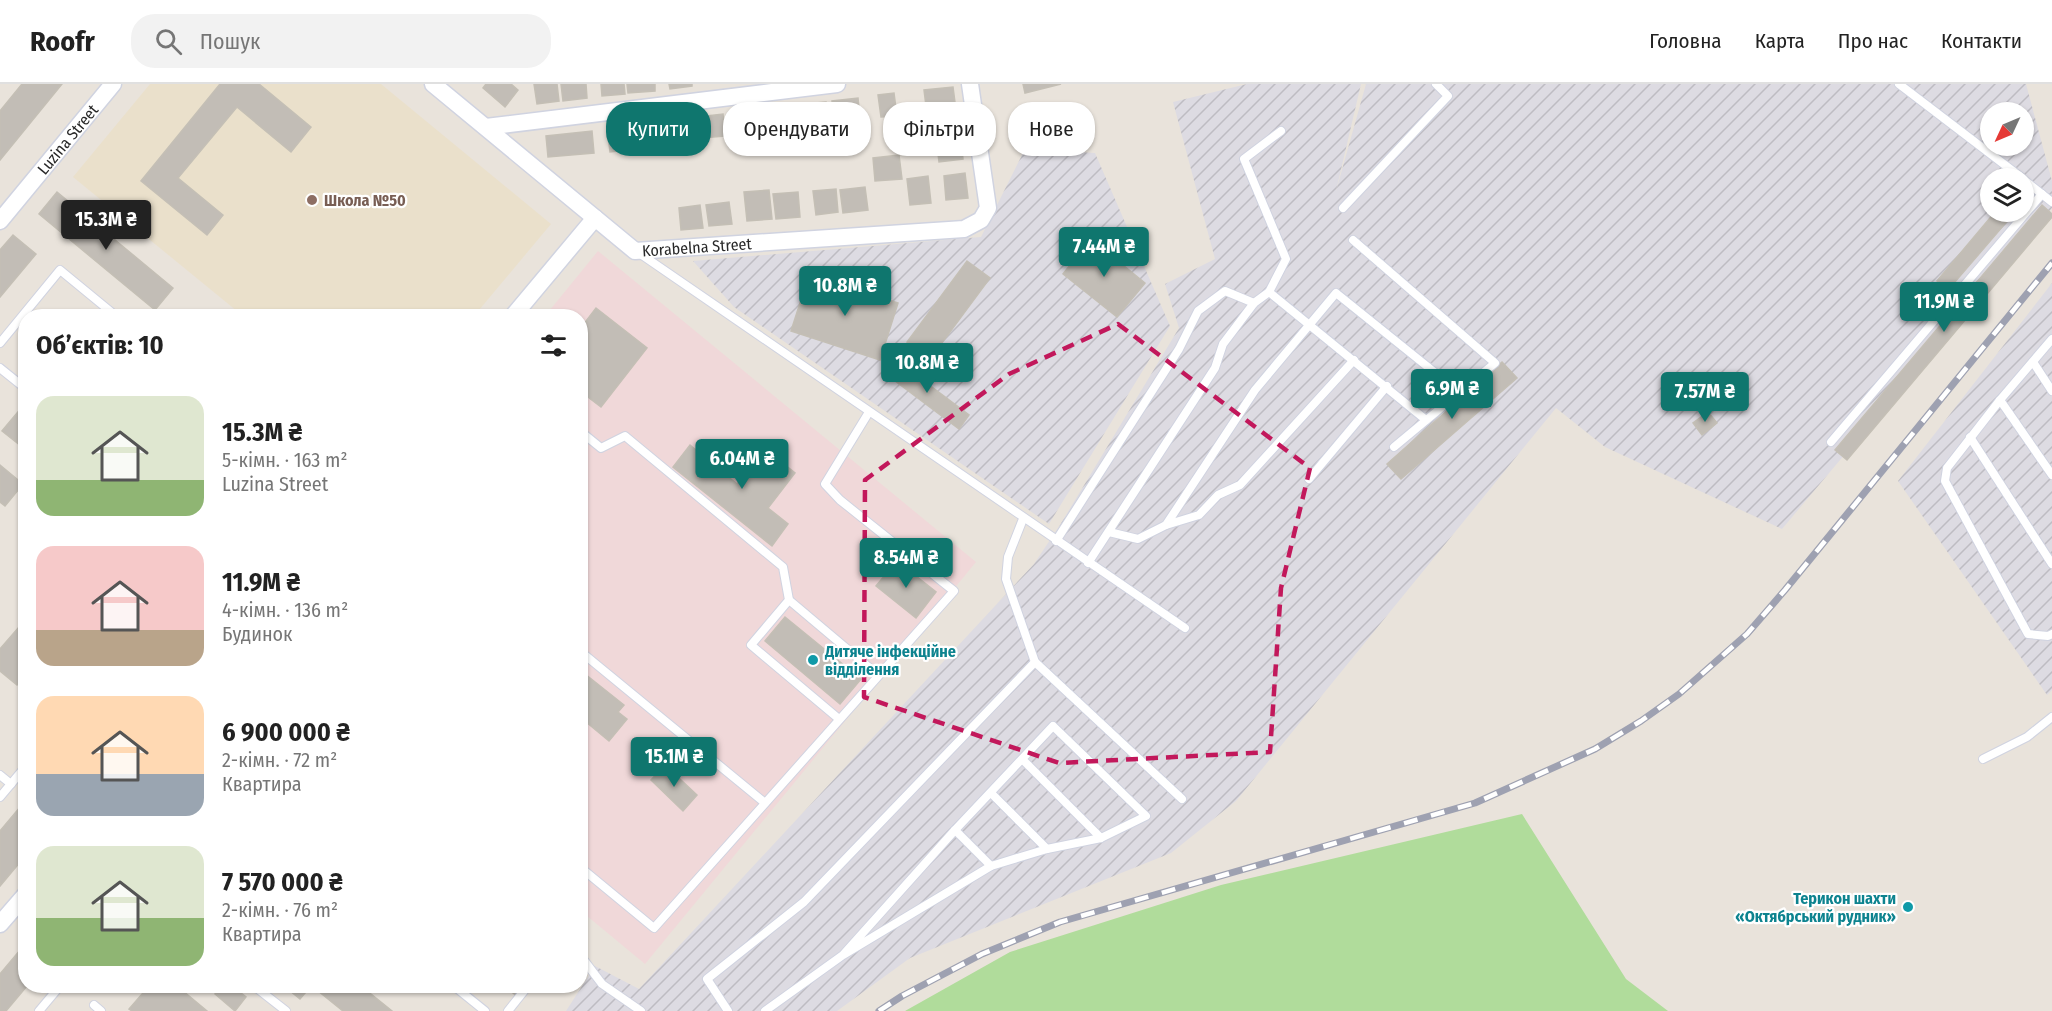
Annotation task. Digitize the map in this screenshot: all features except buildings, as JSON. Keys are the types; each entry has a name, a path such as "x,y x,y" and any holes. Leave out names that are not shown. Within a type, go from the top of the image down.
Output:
{"street":[{"name":"Luzina Street","path":"0,221 113,84"},
{"name":"Korabelna Street","path":"433,84 635,251 964,229 981,220 988,208 970,84"},
{"path":"486,127 837,84"},
{"path":"519,309 595,218"},
{"path":"0,924 18,903"}],"lane":[{"path":"1343,208 1448,96 1436,84"},
{"path":"1899,84 2009,168"},
{"path":"1088,563 1215,368 1223,344 1254,303 1269,292 1287,259 1244,159 1281,131"},
{"path":"2034,188 2052,202"},
{"path":"1831,442 2042,194"},
{"path":"1353,240 1495,363 1394,447"},
{"path":"635,251 1185,628"},
{"path":"28,309 60,270 107,309"},
{"path":"1056,541 1179,349 1198,311 1225,291 1254,303"},
{"path":"1269,292 1426,420"},
{"path":"1166,525 1255,390 1336,293 1459,392"},
{"path":"0,343 18,321"},
{"path":"2052,339 1970,437 1947,468 1945,481 2028,634 2048,636 2052,634"},
{"path":"1109,532 1138,539 1166,525 1199,515 1218,495 1240,485 1354,360"},
{"path":"2033,362 2052,391"},
{"path":"0,368 18,383"},
{"path":"1309,479 1386,386"},
{"path":"2000,400 2052,475"},
{"path":"588,874 654,928 954,591 840,500 825,484 869,412"},
{"path":"588,437 601,448 625,436 783,567 789,600 878,675"},
{"path":"1970,437 2052,564"},
{"path":"1023,519 1008,558 1006,579 1035,662 1182,799"},
{"path":"789,600 751,645 839,719"},
{"path":"588,658 765,803"},
{"path":"728,1011 707,978 804,902 1035,662"},
{"path":"1983,759 2027,737 2052,717"},
{"path":"765,1011 843,955 991,866 1047,849 1101,838 1146,816 1053,726 955,830 843,955"},
{"path":"1023,760 1101,838"},
{"path":"0,775 11,784"},
{"path":"0,797 18,776"},
{"path":"991,793 1047,849"},
{"path":"955,830 991,866"},
{"path":"588,966 602,984 642,1011"},
{"path":"39,1011 54,993"},
{"path":"263,993 286,1011"},
{"path":"463,993 485,1011"},
{"path":"508,1011 522,993"}],"highlighted area":[{"path":"1118,324 1310,468 1281,588 1270,752 1059,763 864,697 865,480 1009,374"}],"shaded area":[{"name":"Школа №50","path":"150,84 381,84 551,224 480,309 234,309 73,177"},
{"path":"1247,84 1361,84 1336,191 1366,84 2026,84 2031,102 1980,102 1980,156 2034,156 2034,114 2052,181 2052,208 1782,529 1605,447 1556,408 1236,801 1171,853 910,958 837,1011 566,1011 578,993 588,993 588,977 595,966 639,989 1034,564 1179,328 1165,284 1215,259 1173,102"},
{"path":"1095,153 1170,326 1049,524 734,307 693,261 981,237 1022,156 1095,156"},
{"path":"598,251 976,562 645,964 588,917 588,309 551,309"},
{"path":"2052,283 2052,690 2047,695 1898,481"}],"green space":[{"path":"1522,814 1626,979 1668,1011 905,1011 1010,952 1221,885"}],"railway":[{"path":"879,1011 902,996 982,954 1060,922 1475,803 1595,749 1641,721 1679,694 1747,634 2052,263"}],"place":[{"name":"Школа №50","path":"312,200"},
{"name":"Дитяче інфекційне відділення","path":"813,660"},
{"name":"Терикон шахти «Октябрський рудник»","path":"1908,907"}]}
